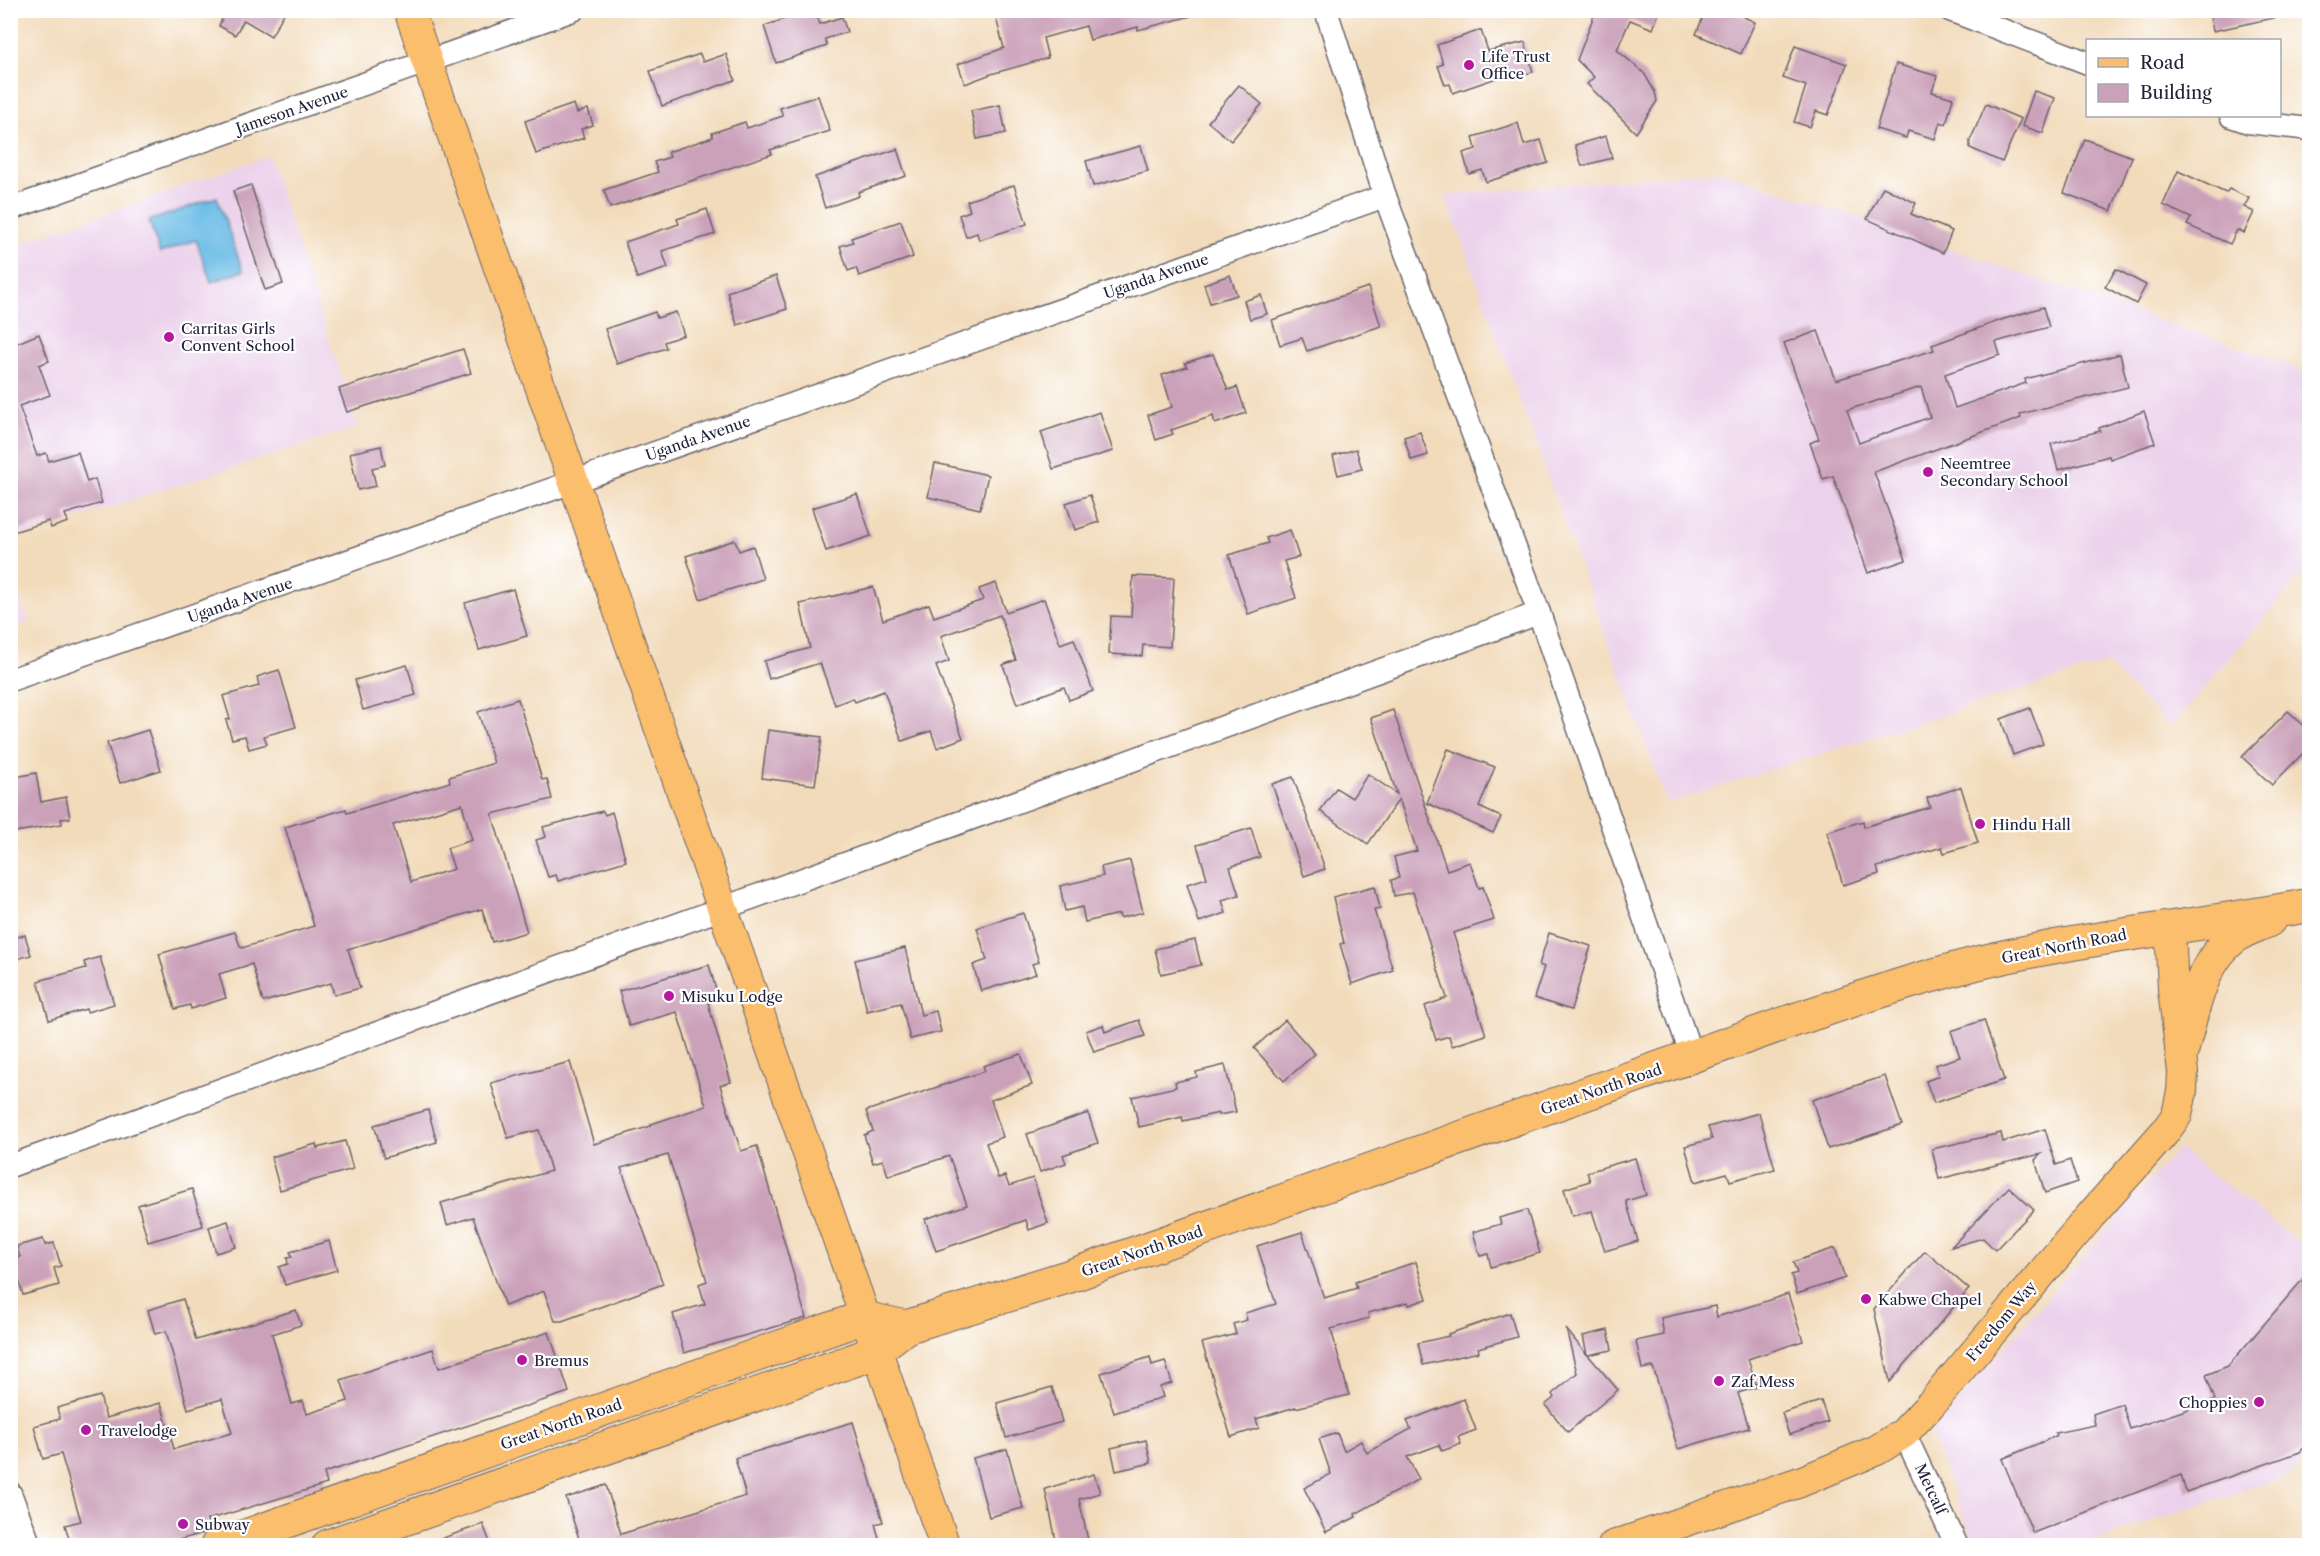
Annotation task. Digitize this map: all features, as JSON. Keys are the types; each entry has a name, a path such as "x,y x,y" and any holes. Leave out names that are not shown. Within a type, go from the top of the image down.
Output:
{"highway":[{"name":"Great North Road","path":"328,1545 878,1351 906,1327 1070,1276 1823,1011 1967,965 2170,927 2305,906"},
{"path":"2182,1050 2198,992 2207,970 2220,951 2238,934 2305,906"},
{"name":"Great North Road","path":"217,1545 864,1318 906,1327"}],"main road":[{"path":"409,10 945,1545"},
{"name":"Freedom Way","path":"1613,1545 1800,1482 1877,1450 1904,1433 2177,1115 2182,1091 2182,1050 2173,990 2170,927"}],"street":[{"name":"Jameson Avenue","path":"10,209 573,10"},
{"path":"1326,10 1385,196 1539,613 1692,1057"},
{"path":"1950,10 2086,62"},
{"path":"2234,117 2248,122 2310,129"},
{"name":"Uganda Avenue","path":"10,680 1385,196"},
{"path":"10,1166 1539,613"},
{"name":"Metcalf","path":"1904,1433 1957,1545"},
{"path":"10,1492 30,1545"}],"shaded area":[{"name":"Carritas Girls Convent School","path":"268,156 358,427 11,539 10,247"},
{"name":"Neemtree Secondary School","path":"1721,171 2288,364 2309,377 2309,566 2170,727 2106,663 1667,803 1445,195"},
{"path":"11,573 28,622 10,628"},
{"path":"2178,1148 2309,1250 2309,1459 2292,1474 2080,1545 1975,1545 1930,1433"}],"water":[{"path":"217,197 243,271 211,282 196,240 160,253 149,221"}],"building":[{"path":"226,10 286,10 271,36 244,20 235,35 219,26"},
{"path":"815,10 820,24 842,17 847,32 825,39 827,46 776,63 764,26"},
{"path":"994,10 1190,10 1191,16 1090,40 1086,26 1043,38 1048,58 965,84 958,64 1004,48"},
{"path":"1596,10 1660,10 1653,29 1630,20 1617,50 1644,73 1655,92 1657,101 1636,133 1587,84 1594,77 1577,60"},
{"path":"1706,10 1729,10 1755,22 1741,54 1696,34"},
{"path":"2209,10 2273,10 2274,18 2213,31"},
{"path":"1481,30 1488,51 1525,42 1533,72 1509,78 1508,74 1453,93 1450,84 1445,85 1438,66 1443,64 1437,45"},
{"path":"1795,46 1847,64 1828,115 1816,111 1810,127 1794,122 1806,86 1783,78"},
{"path":"700,54 703,62 726,54 735,80 662,106 650,71"},
{"path":"1896,64 1937,76 1932,92 1953,98 1946,124 1940,122 1935,139 1908,131 1906,138 1876,129"},
{"path":"1239,85 1262,104 1231,141 1208,122"},
{"path":"2034,91 2055,98 2043,133 2022,126"},
{"path":"818,96 830,131 770,150 772,154 610,208 604,190 658,172 654,162 670,157 668,152 713,137 712,133 745,122 747,128 783,116 780,108"},
{"path":"574,104 577,113 588,109 593,125 581,129 584,138 536,154 525,121"},
{"path":"1986,104 2021,119 2002,162 1970,148 1970,141"},
{"path":"1000,105 1006,133 977,139 971,111"},
{"path":"1518,123 1524,145 1541,140 1548,163 1486,182 1482,170 1469,174 1463,153 1476,149 1473,137"},
{"path":"1606,136 1612,158 1582,166 1575,145"},
{"path":"2085,139 2132,157 2111,211 2064,193"},
{"path":"1141,146 1148,171 1093,186 1086,161"},
{"path":"897,149 906,176 858,192 859,196 825,208 815,177"},
{"path":"2178,171 2226,193 2229,189 2249,198 2244,207 2254,212 2244,233 2237,230 2230,244 2187,225 2191,218 2163,205"},
{"path":"251,185 283,284 265,290 233,191"},
{"path":"1014,185 1027,224 979,240 977,233 966,237 959,215 970,211 967,201"},
{"path":"1883,187 1916,203 1911,214 1952,231 1943,253 1867,219"},
{"path":"707,209 715,234 662,251 668,268 637,278 625,242 679,224 677,219"},
{"path":"901,221 913,257 859,276 856,268 848,271 840,246 853,242 851,238"},
{"path":"2116,269 2146,285 2136,304 2105,287"},
{"path":"1230,275 1237,295 1210,303 1204,284"},
{"path":"776,276 787,309 737,325 727,292"},
{"path":"1368,287 1381,326 1307,351 1302,338 1280,345 1272,320"},
{"path":"1261,295 1267,314 1250,319 1244,301"},
{"path":"2043,307 2049,327 1996,342 2000,355 1945,374 1955,408 2026,383 2025,379 2120,354 2128,387 2020,414 2021,418 1874,472 1906,560 1868,573 1833,476 1823,479 1810,443 1819,439 1784,343 1818,331 1836,380 1934,350 1932,345","holes":["1921,387 1930,417 1859,443 1847,410"]},
{"path":"655,312 657,318 676,312 684,335 664,342 666,348 617,364 605,329"},
{"path":"39,334 49,361 39,365 50,395 19,406 37,456 46,453 49,461 78,452 87,482 95,479 102,503 65,514 68,522 51,528 49,521 10,533 10,346"},
{"path":"463,349 471,373 347,412 339,389"},
{"path":"1213,354 1228,390 1237,387 1246,413 1215,424 1213,416 1171,430 1173,434 1156,440 1148,415 1172,407 1162,375 1187,367 1185,363"},
{"path":"2144,411 2155,443 2110,459 2109,456 2058,470 2051,444 2100,431 2099,428"},
{"path":"1100,412 1113,451 1053,469 1041,432"},
{"path":"1420,432 1428,455 1411,460 1404,437"},
{"path":"381,446 385,465 372,468 376,486 358,490 350,453"},
{"path":"1356,449 1362,469 1338,475 1333,456"},
{"path":"935,463 988,475 980,509 928,497"},
{"path":"857,494 871,536 826,551 812,508"},
{"path":"1090,495 1099,522 1075,530 1066,503"},
{"path":"1290,530 1299,557 1284,561 1296,598 1248,614 1229,555 1268,543 1266,538"},
{"path":"735,540 739,551 753,546 763,579 700,599 686,556"},
{"path":"1133,576 1174,578 1170,647 1143,645 1142,656 1109,654 1111,616 1131,617"},
{"path":"996,583 1006,612 1044,599 1060,644 1074,639 1093,691 1069,700 1064,687 1017,704 1003,665 1016,660 1000,615 941,636 949,661 936,666 963,738 937,748 931,731 902,741 884,691 855,702 853,698 835,705 820,663 769,679 764,661 810,648 800,604 873,587 883,620 929,604 934,617 983,600 979,589"},
{"path":"513,589 527,636 479,650 465,603"},
{"path":"407,665 416,695 363,710 355,680"},
{"path":"279,670 296,727 264,736 267,744 249,749 245,736 232,739 226,720 230,719 223,696 259,686 257,677"},
{"path":"518,699 542,780 547,779 552,799 492,814 527,932 492,942 482,909 348,949 360,988 334,995 331,983 263,1002 252,964 219,974 226,998 191,1009 190,1005 175,1009 159,954 235,932 242,948 314,926 285,827 346,809 347,813 450,782 449,777 494,763 478,712","holes":["462,804 472,840 447,848 454,869 411,882 393,825"]},
{"path":"2030,708 2043,744 2013,755 2001,719"},
{"path":"1393,710 1447,870 1470,862 1479,888 1483,887 1494,920 1453,933 1486,1035 1452,1046 1449,1036 1436,1040 1425,1006 1447,998 1413,892 1394,896 1391,880 1399,878 1394,857 1417,851 1399,799 1368,844 1320,811 1336,788 1352,798 1368,774 1397,794 1371,718"},
{"path":"2288,711 2310,731 2310,746 2272,785 2242,757"},
{"path":"148,730 161,770 120,783 107,743"},
{"path":"768,730 822,737 815,785 762,778"},
{"path":"1448,749 1495,767 1479,807 1501,817 1493,833 1427,803"},
{"path":"36,773 41,802 66,797 70,818 61,819 62,824 10,833 10,807 14,806 10,778"},
{"path":"1293,777 1325,869 1304,876 1272,784"},
{"name":"Hindu Hall","path":"1961,787 1978,843 1944,853 1942,847 1877,867 1879,874 1843,885 1827,832 1863,821 1864,827 1930,807 1927,798"},
{"path":"603,811 605,815 612,812 626,861 558,881 556,875 548,877 536,840 546,837 543,827"},
{"path":"1251,828 1260,857 1230,867 1239,895 1222,900 1226,913 1199,922 1187,884 1207,878 1197,845"},
{"path":"1130,860 1143,912 1120,918 1119,914 1085,922 1082,907 1065,911 1060,886 1103,876 1101,867"},
{"path":"1375,886 1380,909 1374,910 1393,970 1352,984 1340,944 1344,943 1333,897"},
{"path":"1023,913 1039,962 1032,964 1036,974 981,991 973,965 987,960 977,928"},
{"path":"1549,933 1591,946 1571,1010 1534,998 1544,967 1539,965"},
{"path":"25,935 31,955 10,961 10,939"},
{"path":"1195,940 1201,965 1161,974 1155,949"},
{"path":"905,948 921,1015 936,1011 941,1032 910,1039 901,1003 867,1011 855,960"},
{"path":"100,957 114,1004 87,1012 86,1009 49,1020 38,981 86,968 84,962"},
{"path":"709,965 719,1000 708,1003 731,1082 720,1085 741,1151 757,1146 806,1318 684,1353 673,1314 705,1304 699,1284 707,1281 668,1155 621,1168 663,1284 562,1321 555,1321 544,1291 505,1306 473,1217 447,1225 441,1203 551,1171 539,1130 508,1138 491,1083 570,1062 594,1144 706,1106 677,1012 629,1026 619,991"},
{"path":"1139,1020 1145,1036 1094,1052 1086,1031 1103,1025 1105,1032"},
{"path":"1285,1020 1315,1054 1284,1081 1254,1048"},
{"path":"1984,1020 2004,1080 1934,1103 1926,1081 1939,1076 1935,1065 1960,1057 1951,1031"},
{"path":"1021,1054 1032,1085 991,1100 1003,1137 986,1143 998,1178 1005,1176 1009,1186 1033,1178 1048,1223 1029,1230 1026,1220 936,1251 925,1219 967,1205 949,1156 888,1176 883,1160 873,1163 864,1135 873,1131 866,1111 985,1071 983,1066"},
{"path":"1225,1065 1236,1112 1219,1115 1219,1113 1183,1121 1182,1117 1139,1127 1132,1097 1176,1087 1175,1082 1197,1077 1196,1072"},
{"path":"1885,1076 1902,1125 1828,1149 1812,1100"},
{"path":"428,1110 437,1142 384,1158 374,1125"},
{"path":"1088,1113 1098,1143 1063,1155 1066,1163 1040,1172 1027,1134"},
{"path":"1759,1113 1775,1169 1730,1181 1727,1173 1695,1182 1685,1146 1712,1139 1708,1127"},
{"path":"2045,1129 2056,1165 2070,1160 2077,1182 2045,1193 2035,1160 2041,1154 1939,1179 1932,1149 2001,1133 2003,1142"},
{"path":"345,1141 353,1169 280,1190 271,1157 316,1144 317,1148"},
{"path":"1635,1158 1646,1195 1626,1201 1638,1241 1605,1251 1592,1211 1572,1216 1564,1189 1590,1181 1587,1172"},
{"path":"2009,1187 2034,1210 1995,1250 1983,1238 1951,1247"},
{"path":"192,1189 203,1226 148,1242 138,1205"},
{"path":"1527,1210 1540,1253 1491,1267 1488,1254 1480,1256 1473,1232 1501,1224 1499,1218"},
{"path":"228,1221 236,1247 216,1253 209,1227"},
{"path":"1302,1232 1324,1298 1357,1288 1355,1282 1416,1262 1427,1299 1368,1313 1369,1318 1331,1329 1349,1395 1295,1407 1256,1419 1259,1428 1231,1437 1202,1343 1236,1334 1233,1324 1247,1320 1245,1313 1276,1304 1257,1246"},
{"path":"43,1239 45,1245 54,1243 61,1266 54,1268 59,1285 23,1295 13,1259 20,1257 17,1246"},
{"path":"329,1241 337,1270 285,1285 279,1267 288,1264 287,1258 292,1257 290,1252"},
{"path":"1835,1248 1845,1278 1797,1294 1791,1275 1797,1273 1793,1262"},
{"path":"1925,1251 1969,1289 1890,1382 1874,1309"},
{"name":"Choppies","path":"2310,1271 2310,1441 2300,1452 2186,1492 2181,1475 2033,1533 2002,1459 2056,1436 2055,1433 2095,1425 2093,1414 2122,1404 2130,1429 2215,1400 2206,1375 2228,1366"},
{"path":"1788,1294 1803,1341 1748,1359 1757,1387 1738,1393 1749,1428 1678,1449 1653,1367 1642,1369 1636,1341 1664,1335 1661,1318 1715,1306 1717,1317"},
{"path":"183,1299 196,1340 296,1310 301,1325 272,1334 292,1404 303,1401 307,1414 348,1401 341,1380 433,1349 439,1368 549,1332 569,1392 324,1473 327,1484 207,1520 210,1529 204,1533 160,1545 71,1545 65,1525 81,1521 61,1454 43,1459 34,1426 60,1419 57,1408 100,1396 106,1418 161,1403 174,1449 232,1433 222,1399 188,1409 166,1331 155,1334 148,1310"},
{"path":"1510,1313 1517,1337 1478,1348 1479,1352 1423,1365 1418,1343 1449,1336 1448,1334"},
{"path":"1566,1329 1587,1355 1583,1336 1608,1330 1612,1350 1588,1355 1618,1390 1568,1432 1545,1405 1555,1397 1552,1394 1577,1373"},
{"path":"1150,1357 1152,1365 1165,1361 1172,1383 1160,1387 1163,1397 1114,1413 1101,1373"},
{"path":"1052,1387 1062,1422 1006,1438 997,1403"},
{"path":"1464,1399 1476,1430 1458,1437 1461,1444 1442,1451 1439,1445 1407,1457 1419,1479 1355,1514 1356,1517 1326,1532 1304,1488 1331,1474 1319,1439 1337,1433 1344,1451 1361,1441 1367,1453 1411,1429 1407,1421"},
{"path":"1821,1401 1828,1422 1789,1435 1782,1413"},
{"path":"853,1422 883,1522 875,1524 881,1545 581,1545 566,1498 606,1485 621,1534 746,1496 735,1458"},
{"path":"1146,1440 1151,1463 1116,1471 1111,1448"},
{"path":"1007,1449 1023,1508 989,1517 973,1458"},
{"path":"1094,1474 1100,1493 1079,1499 1088,1540 1057,1545 1045,1489"},
{"path":"483,1524 491,1545 429,1545 429,1543"}],"place":[{"name":"Life Trust Office","path":"1469,65"},
{"name":"Carritas Girls Convent School","path":"169,337"},
{"name":"Neemtree Secondary School","path":"1928,472"},
{"name":"Hindu Hall","path":"1980,824"},
{"name":"Misuku Lodge","path":"669,996"},
{"name":"Kabwe Chapel","path":"1866,1299"},
{"name":"Bremus","path":"522,1360"},
{"name":"Zaf Mess","path":"1719,1381"},
{"name":"Choppies","path":"2259,1402"},
{"name":"Travelodge","path":"86,1430"},
{"name":"Subway","path":"183,1524"}]}
